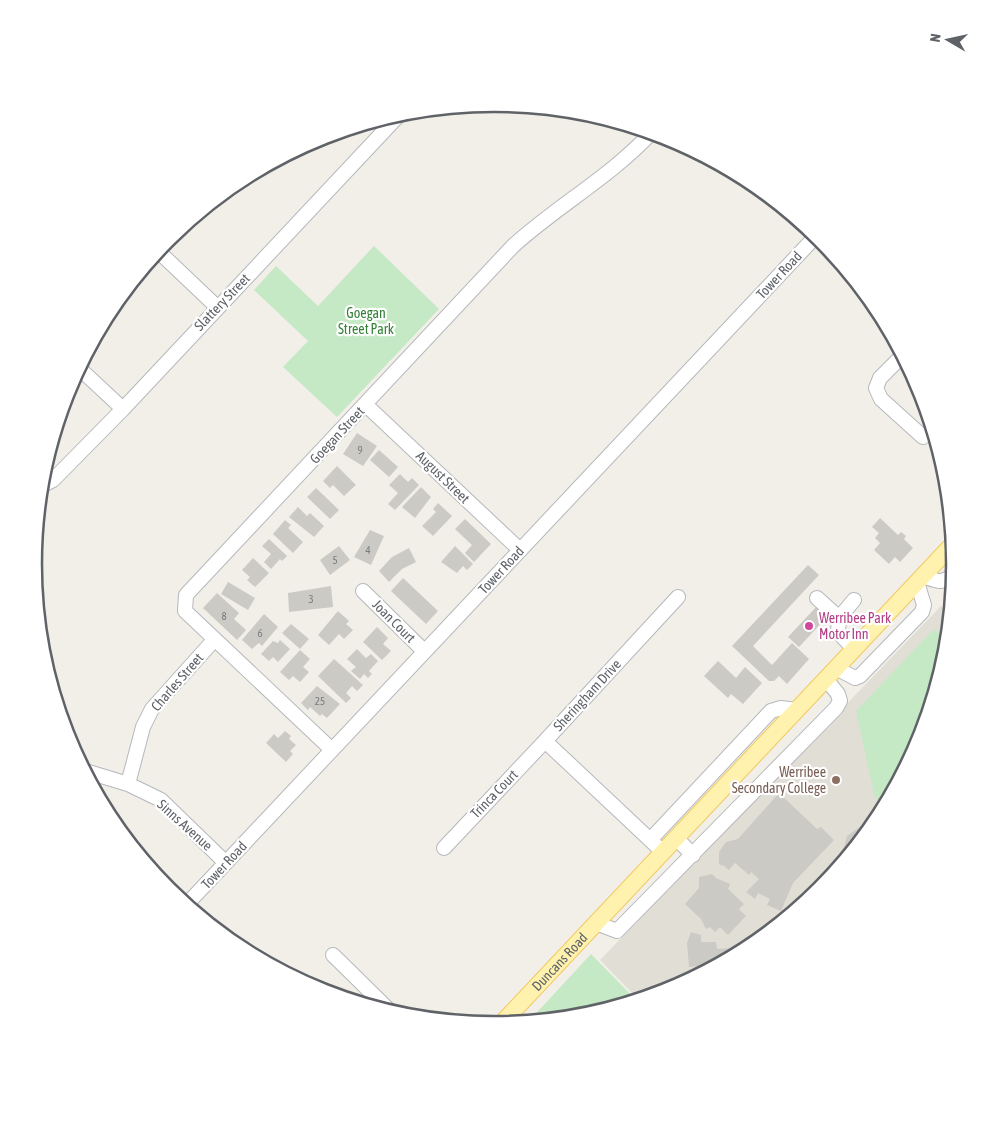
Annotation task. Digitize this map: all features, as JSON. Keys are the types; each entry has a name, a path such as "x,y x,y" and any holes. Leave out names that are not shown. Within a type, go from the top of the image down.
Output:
{"main road":[{"name":"Duncans Road","path":"509,1015 946,552"}],"street":[{"name":"Slattery Street","path":"50,482 123,409 217,306 388,125"},
{"name":"Goegan Street","path":"331,749 185,611 186,595 513,246 529,231 626,158 645,139"},
{"name":"Tower Road","path":"192,899 810,242"},
{"path":"164,257 217,306"},
{"path":"897,361 880,378 876,388 881,399 923,437"},
{"path":"85,373 123,409"},
{"name":"August Street","path":"366,405 520,550"},
{"path":"831,674 855,678 860,676 922,612 924,605 920,579 945,582"},
{"name":"Joan Court","path":"363,592 424,651"},
{"name":"Sheringham Drive","path":"663,852 545,741 678,597"},
{"path":"817,598 839,618"},
{"path":"854,600 839,618 838,632 854,649"},
{"name":"Charles Street","path":"128,784 142,727 152,709 214,640"},
{"name":"Duncans Road","path":"596,924 617,931 836,708 840,701 831,674"},
{"path":"650,840 771,711 781,708 797,710"},
{"name":"Trinca Court","path":"444,848 545,741"},
{"name":"Sinns Avenue","path":"94,774 128,784 161,800 226,863"},
{"path":"691,823 693,803 699,787"},
{"path":"676,838 693,855"},
{"path":"333,956 380,1001"}],"shaded area":[{"name":"Werribee Secondary College","path":"941,606 943,609 942,623 930,681 922,709 899,764 885,790 852,839 813,883 769,922 720,955 694,969 639,992 633,994 600,960"}],"green space":[{"name":"Goegan Street Park","path":"374,246 439,309 337,417 283,367 308,341 254,290 276,266 318,306"},
{"path":"934,629 940,635 922,709 899,764 878,801 874,794 856,711"},
{"path":"591,954 631,994 582,1007 536,1014"}],"building":[{"path":"357,433 377,446 363,466 343,454"},
{"path":"379,450 398,467 389,477 370,460"},
{"path":"337,466 356,485 344,496 333,485 330,488 323,481"},
{"path":"400,474 408,482 412,478 419,485 395,510 388,504 398,493 389,485"},
{"path":"421,487 431,497 415,518 402,507"},
{"path":"316,488 339,510 330,519 307,497"},
{"path":"438,503 452,516 433,536 422,526 436,512 433,509"},
{"path":"298,507 307,516 310,513 324,526 314,537 289,517"},
{"path":"880,518 898,535 901,532 906,536 904,539 913,548 900,562 895,557 889,564 874,550 880,543 875,538 879,533 872,527"},
{"path":"465,519 491,544 474,562 465,553 472,545 455,529"},
{"path":"285,520 291,525 288,528 303,542 293,553 273,534"},
{"path":"370,530 384,536 371,565 354,557"},
{"path":"269,539 287,556 282,561 280,559 271,569 264,562 271,554 262,546"},
{"path":"339,546 350,560 330,575 320,560"},
{"path":"455,546 473,564 467,570 463,566 457,573 441,562"},
{"path":"409,548 416,562 402,569 389,582 379,571 392,557"},
{"path":"253,558 269,573 255,587 247,580 250,577 242,570"},
{"path":"808,565 819,575 753,646 772,665 792,643 809,659 787,684 779,676 774,681 769,681 732,646"},
{"path":"403,578 438,611 426,624 391,591"},
{"path":"228,582 255,598 248,610 221,594"},
{"path":"331,586 333,607 289,612 288,593"},
{"path":"217,593 239,613 234,619 246,630 237,640 203,608"},
{"path":"818,605 829,615 799,647 788,637"},
{"path":"338,611 349,621 346,624 353,630 344,639 339,634 329,645 318,635"},
{"path":"264,614 278,627 262,646 259,643 252,649 242,640"},
{"path":"291,624 309,639 300,649 282,633"},
{"path":"377,627 388,638 383,644 391,651 382,660 363,642"},
{"path":"280,640 290,649 278,662 273,657 269,661 261,654 273,641 278,643"},
{"path":"357,649 366,658 371,654 378,661 369,671 372,674 368,678 364,674 360,679 351,671 356,667 347,659"},
{"path":"300,650 310,659 303,667 309,672 300,682 293,676 289,680 280,672"},
{"path":"334,659 363,685 357,691 352,686 346,693 351,698 346,703 318,676"},
{"path":"718,661 736,678 745,667 762,683 743,704 731,694 728,698 704,676"},
{"path":"317,686 340,704 327,718 322,714 320,716 310,707 308,710 301,703"},
{"path":"285,731 291,736 289,739 296,745 290,751 293,754 286,762 266,743 274,734 278,738"},
{"path":"779,793 817,829 821,827 834,840 793,883 781,911 767,905 770,899 758,893 755,899 746,892 759,879 751,872 749,875 735,863 729,870 719,864 719,852 726,842 738,839"},
{"path":"861,826 843,849 847,836"},
{"path":"712,874 716,878 730,884 728,889 744,904 739,909 746,916 728,935 720,927 715,932 710,927 706,929 701,919 685,904 699,888 699,877"},
{"path":"691,932 701,935 701,942 716,942 717,949 731,948 699,966 689,967 687,943"}],"place":[{"name":"Werribee Park Motor Inn","path":"809,626"},
{"name":"Werribee Secondary College","path":"836,780"}]}
